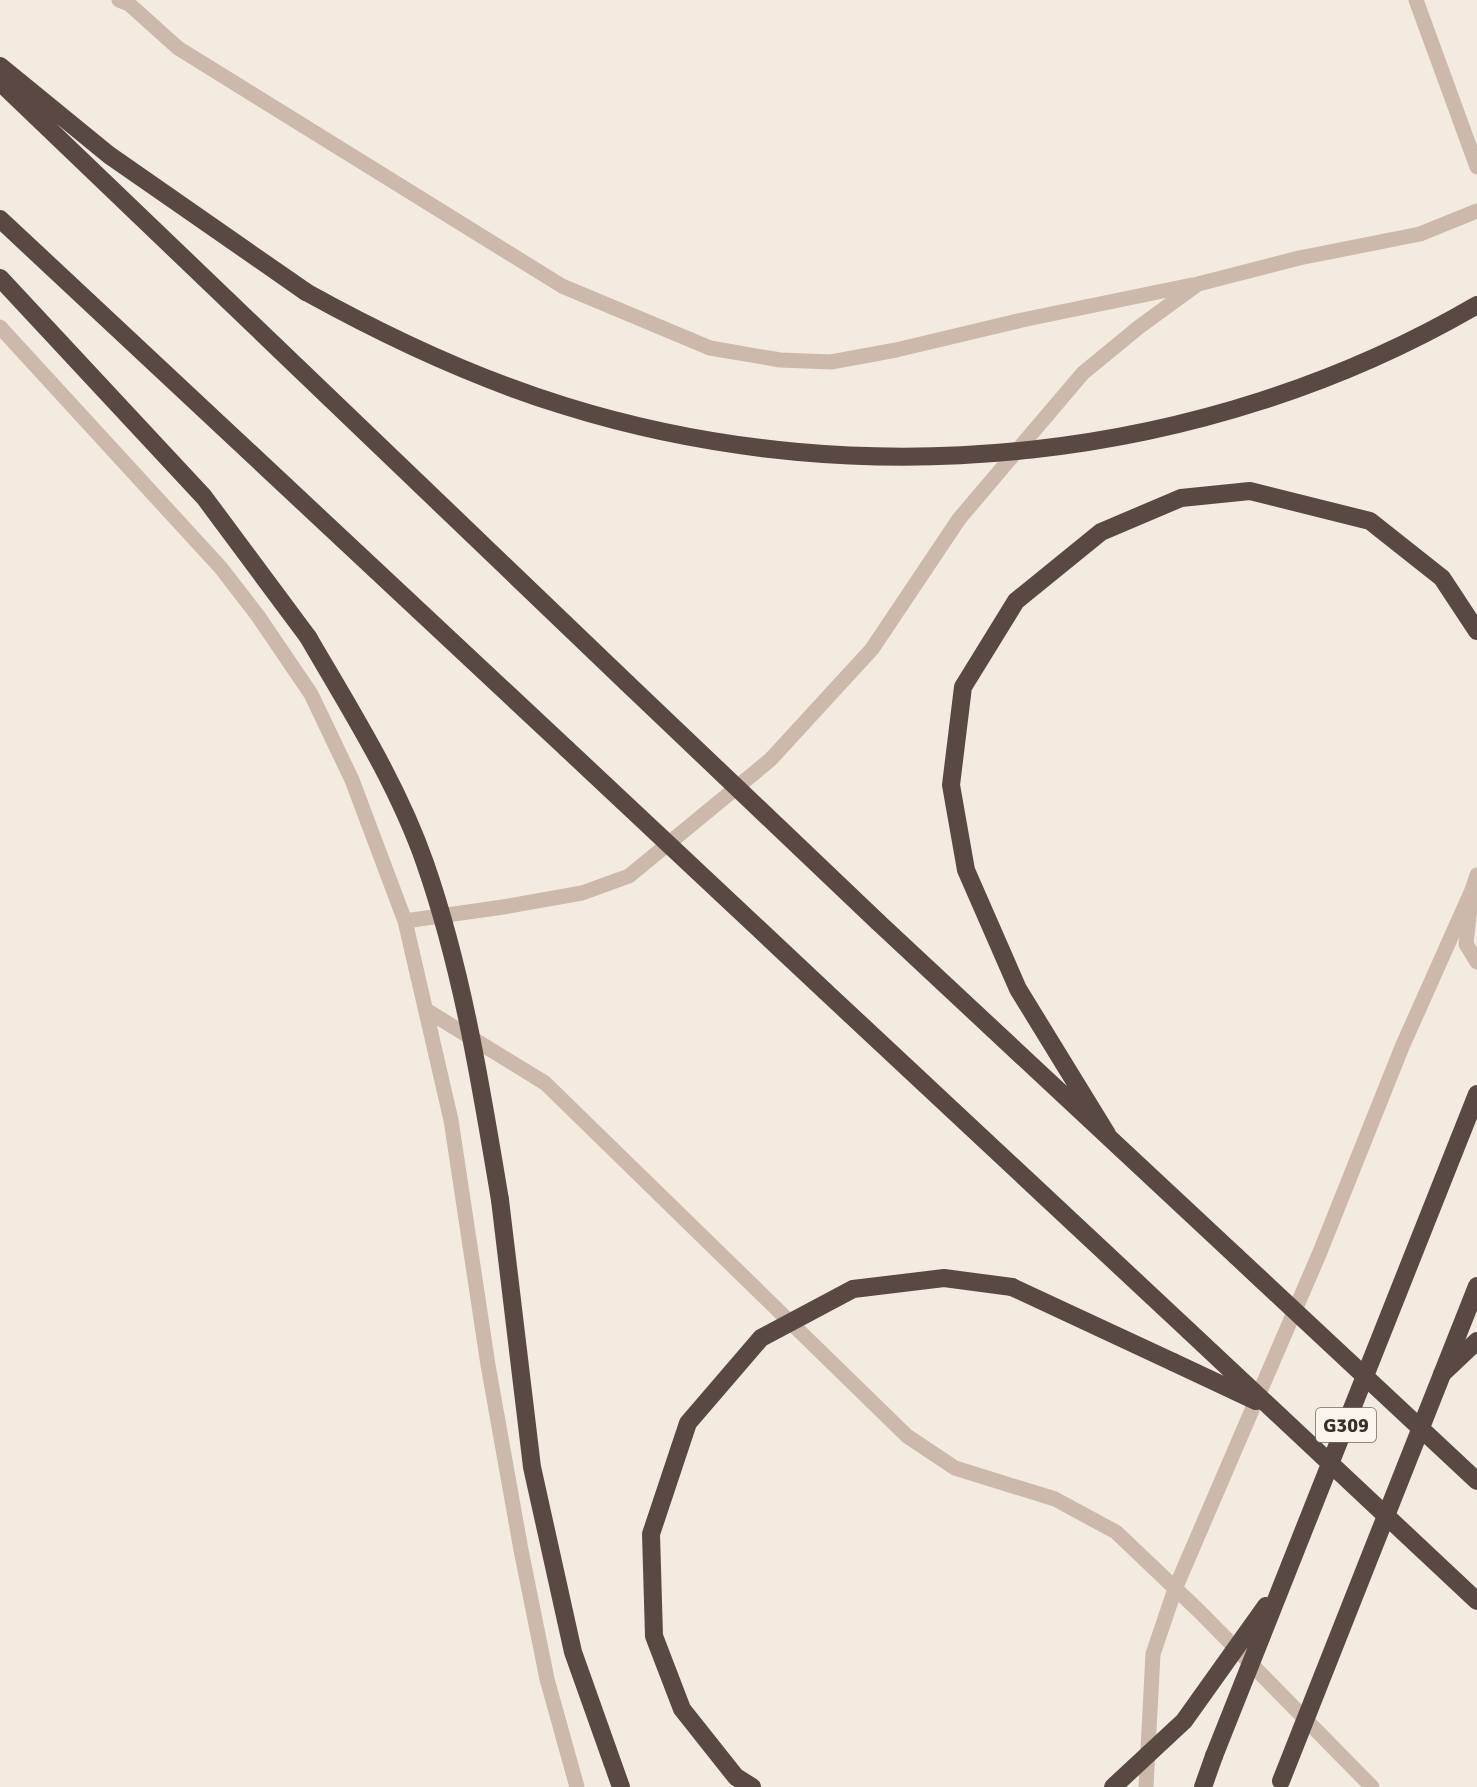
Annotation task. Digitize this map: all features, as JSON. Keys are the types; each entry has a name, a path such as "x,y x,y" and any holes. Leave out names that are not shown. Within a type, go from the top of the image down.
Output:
{"highway":[{"path":"0,66 109,155 306,292 368,327 499,384 566,407 705,440 776,450 918,457 989,454 1060,446 1130,434 1199,418 1268,398 1331,375 1394,348 1477,305"},
{"path":"0,81 878,922 1477,1481"},
{"path":"0,219 1477,1601"},
{"path":"0,278 204,497 308,637 385,771 424,862 454,958 482,1088 500,1200 532,1467 573,1652 621,1787"},
{"path":"1107,1134 1018,989 966,870 951,785 963,687 1016,601 1101,532 1180,498 1250,491 1370,521 1442,578 1477,631"},
{"name":"G309","path":"1203,1787 1477,1094"},
{"path":"752,1787 736,1777 682,1709 654,1636 651,1534 688,1423 761,1338 853,1289 944,1278 1012,1287 1272,1409"},
{"path":"1278,1787 1477,1286"},
{"path":"1442,1374 1477,1341"},
{"path":"1113,1787 1184,1721 1284,1581"}],"street":[{"path":"119,0 129,4 178,48 562,286 710,348 780,360 831,362 896,350 1022,320 1198,284 1299,258 1420,234 1477,211"},
{"path":"1416,0 1477,167"},
{"path":"405,921 582,893 629,876 770,760 872,649 959,519 1083,373 1139,327 1198,284"},
{"path":"0,327 213,560 265,626 311,694 347,769 405,921 451,1120 488,1365 521,1550 547,1679 577,1787"},
{"path":"1474,883 1466,944 1477,962"},
{"path":"1146,1787 1153,1654 1175,1589 1315,1263 1402,1047 1474,883"},
{"path":"426,1010 545,1083 907,1436 955,1468 1055,1499 1116,1532 1372,1787"}]}
